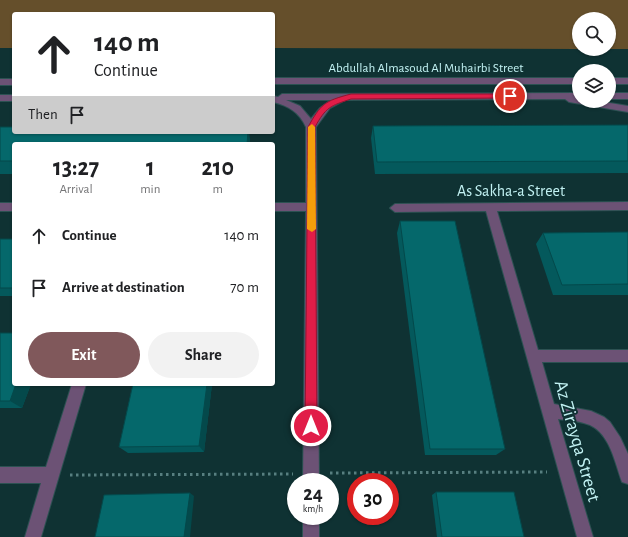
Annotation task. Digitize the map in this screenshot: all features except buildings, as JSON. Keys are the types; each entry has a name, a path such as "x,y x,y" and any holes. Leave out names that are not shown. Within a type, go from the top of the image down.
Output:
{"street":[{"name":"Abdullah Almasoud Al Muhairbi Street","path":"275,81 572,81"},
{"path":"616,81 628,81"},
{"path":"0,82 12,82"},
{"name":"Abdullah Almasoud Al Muhairbi Street","path":"275,98 351,96 572,96"},
{"path":"311,473 312,127 320,111 328,104 351,96"},
{"path":"558,96 589,104 628,109"},
{"path":"616,96 628,96"},
{"path":"0,98 12,98"},
{"path":"275,99 297,106 312,127"},
{"path":"0,206 12,207"},
{"name":"As Sakha-a Street","path":"395,208 628,206"},
{"path":"275,207 312,207"},
{"name":"Az Zirayqa Street","path":"490,207 585,537"},
{"name":"Az Zirayqa Street","path":"532,356 628,356"},
{"path":"33,537 78,386"},
{"path":"548,410 592,418 603,427 618,447 628,476"},
{"path":"0,475 52,475"},
{"path":"311,525 311,537"}],"shaded area":[{"path":"0,0 628,0 628,49 616,49 616,12 572,12 572,49 275,48 275,12 12,12 12,48 0,48"}],"slow traffic":[{"path":"312,127 312,229"}],"route":[{"path":"311,426 312,127 320,111 328,104 336,100 351,96 510,96"}]}
